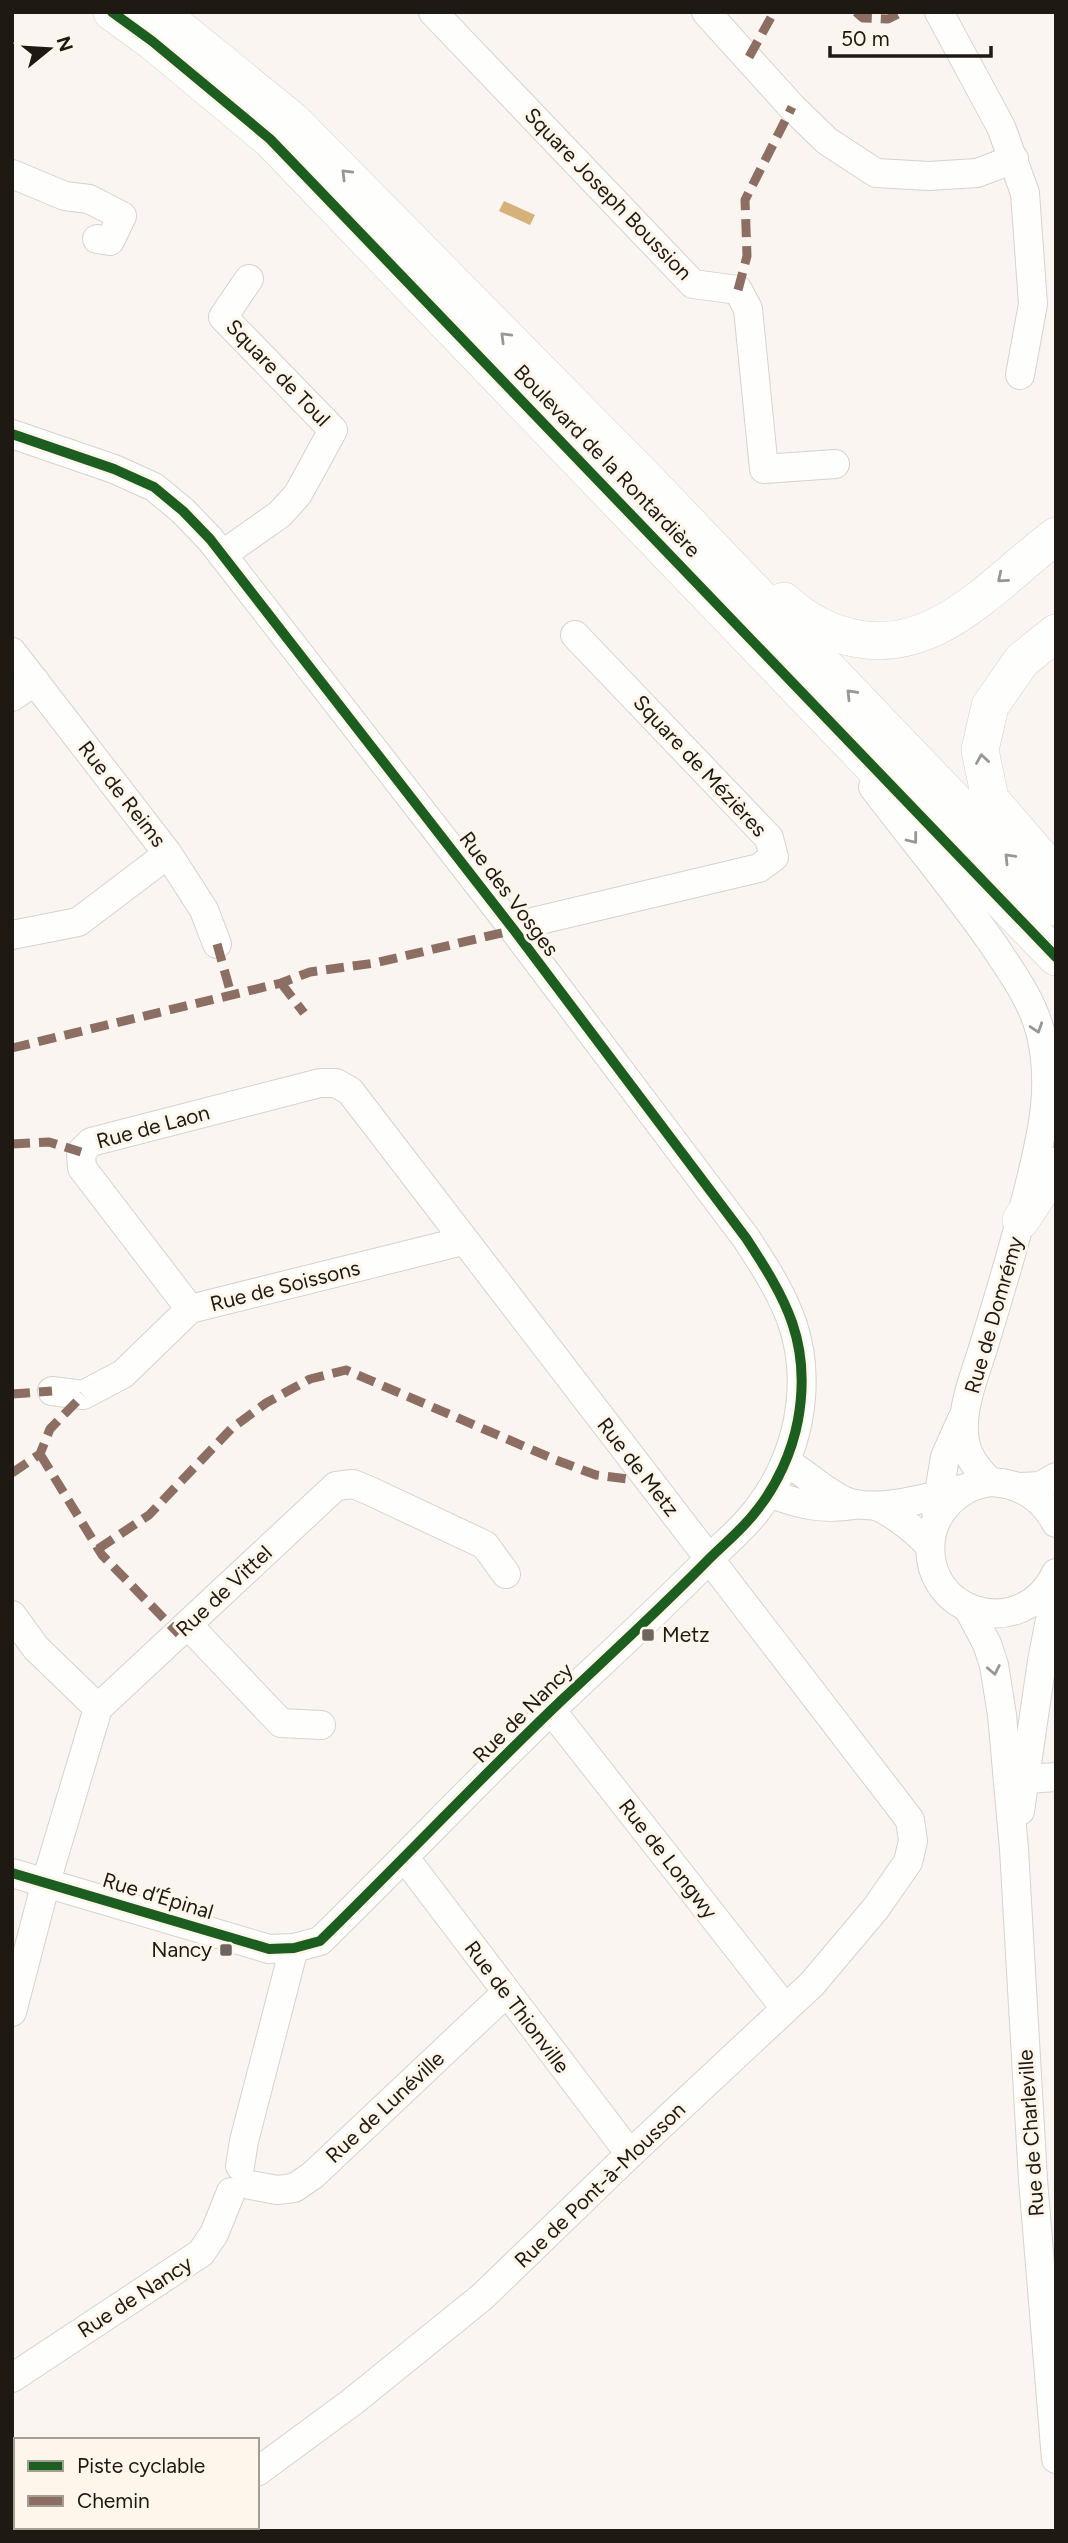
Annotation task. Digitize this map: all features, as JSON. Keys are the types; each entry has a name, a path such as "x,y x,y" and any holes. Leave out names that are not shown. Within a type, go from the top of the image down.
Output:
{"main road":[{"name":"Boulevard de la Rontardière","path":"112,12 152,41 270,139 1056,957"},
{"name":"Boulevard de la Rontardière","path":"159,12 293,121 647,480 1056,907"},
{"path":"647,480 707,524 797,614 836,635 879,643 920,635 955,617 1056,536"},
{"path":"1056,633 1022,660 990,706 980,750 990,799 1056,876"},
{"path":"1021,1220 1056,1166"}],"street":[{"name":"Square Joseph Boussion","path":"433,12 693,284 738,290 748,309 764,469 835,464"},
{"path":"706,12 792,107 827,141 876,173 929,176 977,173 1014,159"},
{"path":"939,12 1002,127 1025,194 1033,304 1020,375"},
{"path":"12,174 65,197 89,199 122,216 110,240 97,239"},
{"name":"Square de Toul","path":"222,555 280,514 298,494 333,430 223,317 249,279"},
{"name":"Rue des Vosges","path":"12,433 114,469 154,487 183,511 222,555 514,930 746,1238 778,1288 794,1324 801,1355 803,1387 798,1422 786,1462 770,1493"},
{"name":"Square de Mézières","path":"514,930 536,921 759,868 774,857 769,838 575,635"},
{"name":"Rue de Reims","path":"12,652 23,689 168,854 204,910 218,944"},
{"name":"Rue de Domrémy","path":"815,705 912,839 960,896 1021,986 1040,1030 1047,1079 1045,1120 1021,1220 963,1430 967,1450 982,1484"},
{"path":"12,935 78,922 168,854"},
{"name":"Rue de Laon","path":"190,1309 82,1168 81,1152 91,1142 320,1083 335,1083"},
{"name":"Rue de Metz","path":"335,1083 350,1091 910,1820 913,1841 908,1862"},
{"name":"Rue de Soissons","path":"51,1391 83,1395 124,1374 190,1309 463,1241"},
{"name":"Rue de Domrémy","path":"932,1534 945,1457 967,1410"},
{"path":"786,1462 829,1492 895,1514 912,1527 932,1534"},
{"path":"770,1493 789,1501 816,1507 838,1508 982,1484 1040,1486 1056,1477"},
{"path":"982,1484 957,1494 944,1507 932,1534 931,1561 944,1589 954,1600 968,1608 1004,1614 1023,1609 1038,1599 1051,1584 1056,1573"},
{"name":"Rue de Vittel","path":"98,1708 336,1486 353,1485 370,1491 485,1545 506,1574"},
{"path":"1020,1487 1037,1497 1050,1511 1056,1523"},
{"name":"Rue de Nancy","path":"12,2378 201,2253 214,2234 240,2181 244,2141 295,1948 320,1941 551,1710 738,1532 770,1493"},
{"name":"Rue de Charleville","path":"1056,1589 1016,1780 1014,1849 1044,2183 1056,2459"},
{"name":"Rue de Charleville","path":"968,1608 987,1644 994,1665 1016,1780"},
{"path":"12,1615 36,1648 98,1708 46,1882 12,2011"},
{"path":"188,1625 281,1723 321,1725"},
{"name":"Rue de Longwy","path":"551,1710 785,2008"},
{"path":"1016,1780 1056,1777"},
{"name":"Rue de Thionville","path":"405,1858 630,2154"},
{"name":"Rue de Pont-à-Mousson","path":"259,2471 352,2402 482,2297 812,1984 876,1908 908,1862"},
{"name":"Rue d’Épinal","path":"12,1873 269,1949 295,1948"},
{"name":"Rue de Lunéville","path":"240,2181 277,2190 294,2188 313,2175 506,1993"}],"shaded area":[{"path":"504,201 535,215 530,225 499,211"}],"marked path":[{"path":"749,57 774,12"},
{"path":"856,12 863,18 888,19 902,12"},
{"path":"738,290 747,256 745,200 792,107"},
{"path":"12,1048 281,983 310,972 375,963 514,930"},
{"path":"217,944 231,994"},
{"path":"281,983 304,1013"},
{"path":"12,1144 49,1142 81,1152"},
{"path":"98,1549 149,1515 232,1428 266,1403 310,1379 346,1370 556,1460 596,1475 627,1479"},
{"path":"12,1394 52,1391"},
{"path":"12,1473 40,1454 50,1429 83,1395"},
{"path":"40,1454 102,1555 179,1634"}],"cycle path":[{"path":"112,12 152,41 270,139 1056,957"},
{"path":"12,434 114,469 154,487 183,511 210,539 514,930 746,1238 784,1302 798,1345 801,1368 798,1420 788,1456 771,1490 752,1517 533,1728 320,1941 294,1948 269,1949 12,1873"}],"place":[{"name":"Metz","path":"648,1635"},
{"name":"Nancy","path":"226,1950"}]}
